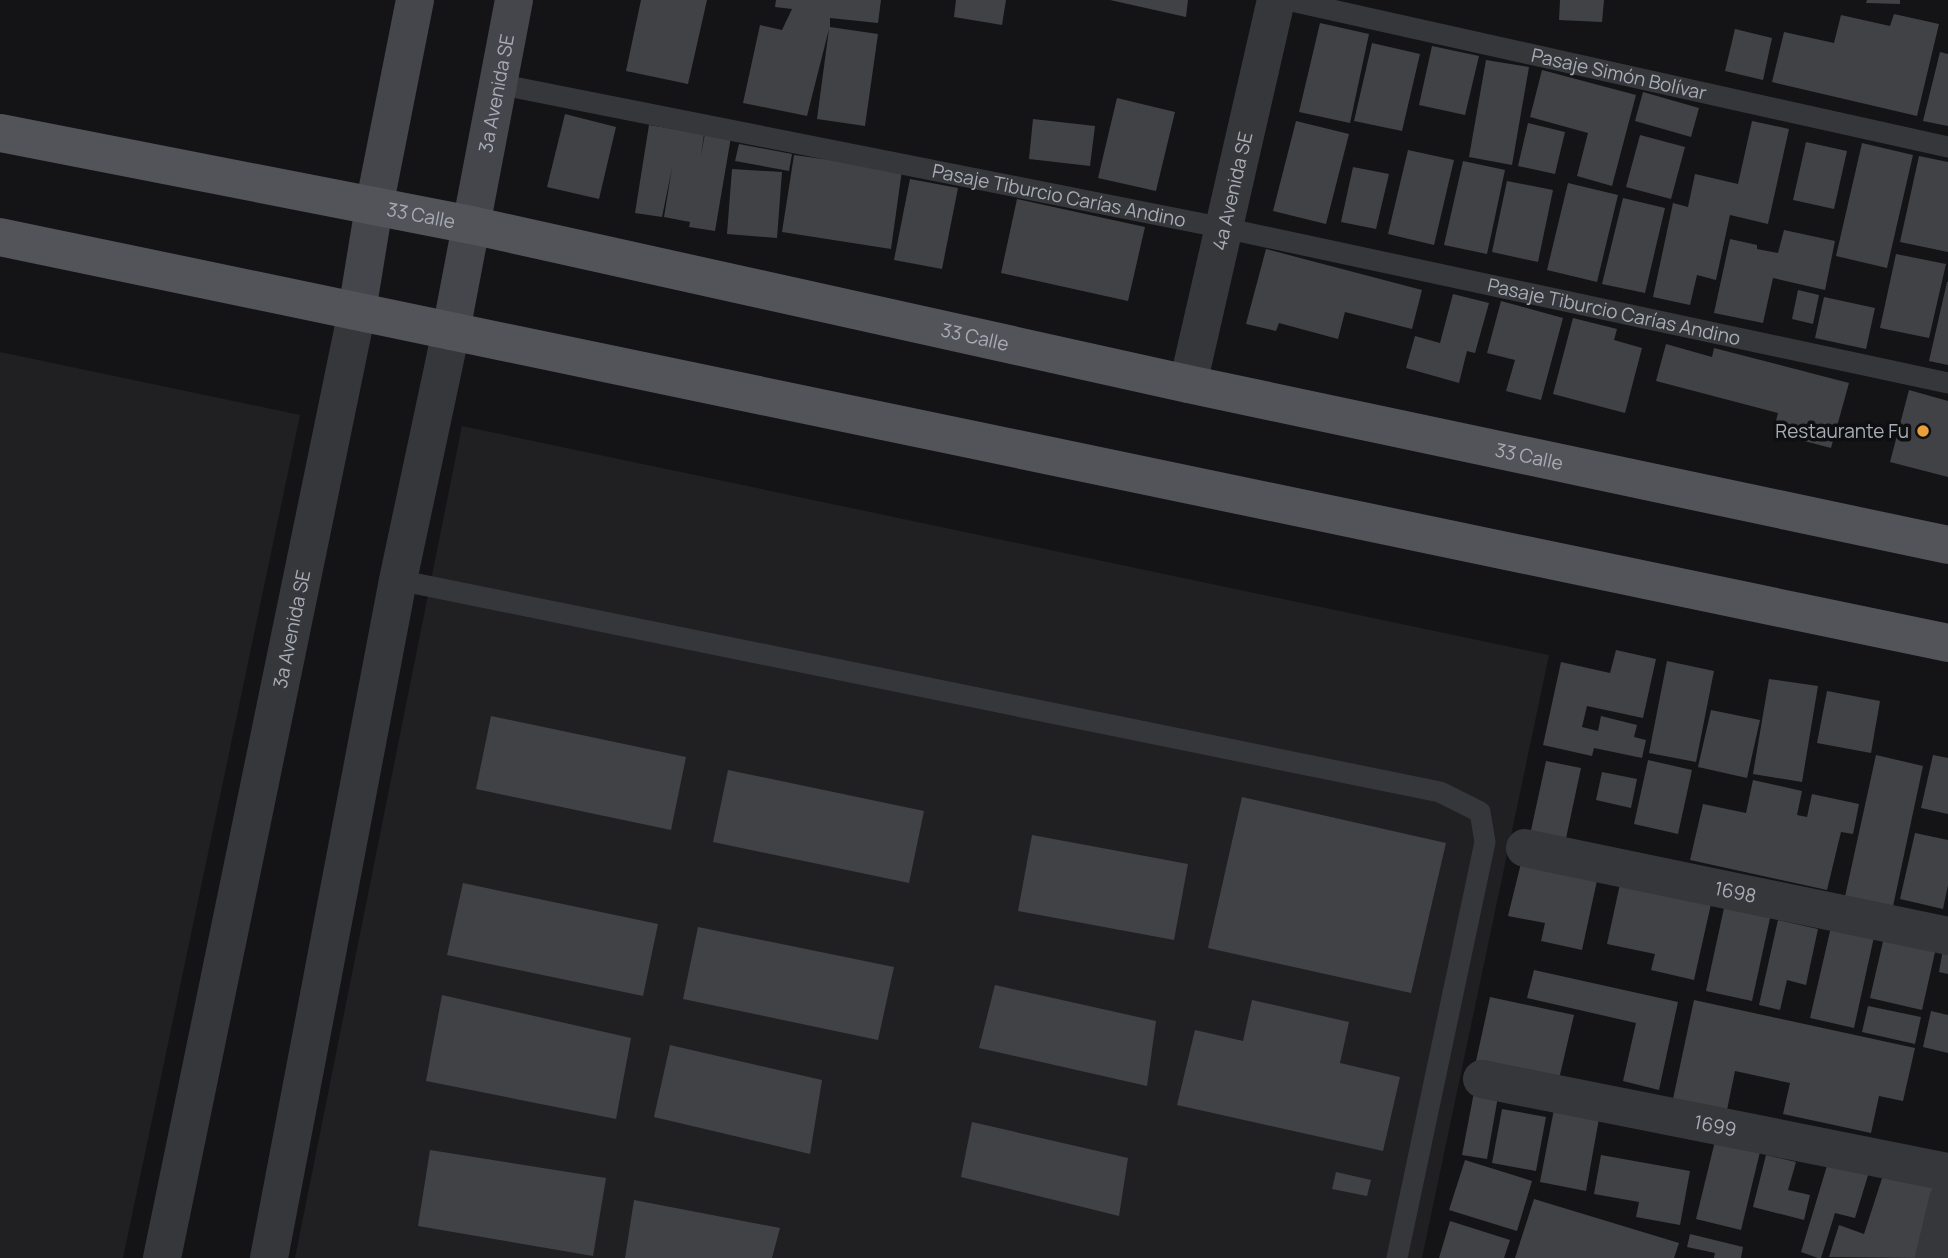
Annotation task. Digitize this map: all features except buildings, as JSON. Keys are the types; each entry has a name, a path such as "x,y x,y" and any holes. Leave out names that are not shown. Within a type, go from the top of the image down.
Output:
{"main road":[{"name":"3a Avenida SE","path":"357,311 374,207 415,0"},
{"name":"3a Avenida SE","path":"451,331 514,0"},
{"name":"33 Calle","path":"0,133 471,225 1188,384 1948,545"},
{"path":"0,237 1948,643"}],"street":[{"name":"4a Avenida SE","path":"1188,384 1276,0"},
{"name":"3a Avenida SE","path":"162,1258 357,311"},
{"name":"3a Avenida SE","path":"269,1258 398,580 451,331"},
{"name":"1698","path":"1525,848 1948,936"},
{"name":"1699","path":"1482,1079 1948,1172"},
{"path":"1934,1258 1948,1200"}],"lane":[{"name":"Pasaje Simón Bolívar","path":"1287,0 1948,147"},
{"name":"Pasaje Tiburcio Carías Andino","path":"498,84 1224,228 1948,383"},
{"path":"398,580 1440,792 1480,812 1485,842 1397,1258"}],"shaded area":[{"path":"0,352 300,415 123,1258 0,1258"},
{"path":"462,426 1549,655 1422,1258 295,1258"}],"place":[{"name":"Restaurante Fu","path":"1923,431"}]}
